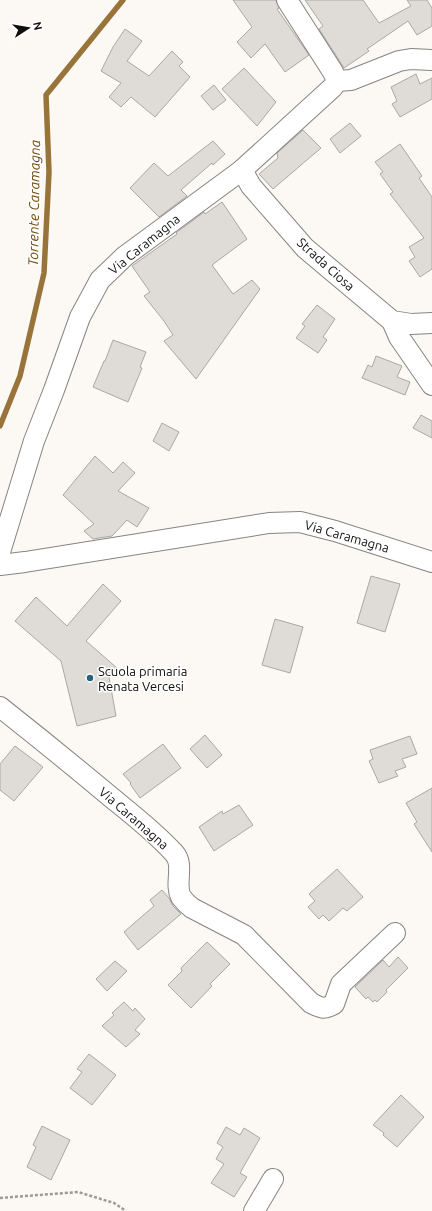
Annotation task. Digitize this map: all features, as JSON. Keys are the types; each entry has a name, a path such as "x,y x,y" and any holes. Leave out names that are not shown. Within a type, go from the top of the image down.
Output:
{"street":[{"path":"287,0 333,72 337,81 351,80 399,61 411,59 432,60"},
{"name":"Via Caramagna","path":"0,552 34,441 80,317 100,280 125,256 242,170 337,81"},
{"name":"Strada Ciosa","path":"242,170 252,186 305,248 392,321"},
{"path":"392,321 411,324 432,323"},
{"path":"392,321 399,337 432,385"},
{"name":"Via Caramagna","path":"0,565 269,523 300,522 335,531 432,562"},
{"name":"Via Caramagna","path":"0,707 145,825 175,854 179,868 179,890 186,903 192,908 244,935 311,1003 321,1008 328,1008 334,1004 341,984 395,934"},
{"path":"254,1211 273,1179"}],"path":[{"path":"0,1198 78,1192 114,1203 126,1211"}],"building":[{"path":"233,0 276,0 279,8 277,9 309,55 285,72 265,44 251,58 237,42 252,27"},
{"path":"305,0 363,0 379,23 411,6 407,0 427,0 432,8 432,26 417,35 408,21 367,49 369,51 344,68 319,29 323,26"},
{"path":"125,29 142,41 127,61 149,76 172,51 183,62 179,66 190,77 155,117 131,97 121,107 109,97 121,83 101,71 113,47"},
{"path":"244,68 276,102 257,126 222,89"},
{"path":"416,74 420,84 432,78 432,99 400,117 392,104 397,101 391,87"},
{"path":"214,85 226,100 213,110 201,96"},
{"path":"350,123 361,136 340,153 330,139"},
{"path":"303,130 321,148 273,189 259,174 278,158 277,153"},
{"path":"213,141 225,154 213,165 212,163 181,190 187,196 159,217 130,188 154,163 168,176"},
{"path":"400,144 422,176 419,178 432,197 432,269 420,277 409,261 415,257 409,247 424,238 390,194 393,192 380,174 383,172 375,162"},
{"path":"222,202 247,239 212,265 233,294 252,280 260,289 196,379 164,341 173,335 144,296 150,292 132,266 177,234 176,233 204,212 205,214"},
{"path":"317,305 335,319 323,337 327,340 318,353 296,338 305,326 302,324"},
{"path":"113,340 146,352 140,367 142,368 128,402 93,387"},
{"path":"376,356 402,366 397,377 410,382 405,395 362,378 368,365 372,367"},
{"path":"421,415 432,421 432,438 413,428"},
{"path":"162,423 179,432 169,451 153,441"},
{"path":"95,456 113,473 123,462 135,473 118,491 149,508 137,527 127,520 112,536 93,539 84,531 94,524 63,495"},
{"path":"371,576 400,584 385,632 357,623"},
{"path":"103,584 121,601 86,641 117,668 109,677 116,716 77,726 61,661 15,621 36,597 67,626"},
{"path":"275,619 303,627 290,673 262,665"},
{"path":"205,735 222,755 207,768 190,749"},
{"path":"410,736 417,754 402,759 406,767 395,771 398,776 379,783 369,761 373,759 370,750"},
{"path":"163,744 181,768 140,798 130,784 131,783 123,774"},
{"path":"15,746 43,767 14,801 0,790 0,764"},
{"path":"432,788 432,852 414,824 417,822 406,803"},
{"path":"239,805 253,825 214,851 199,827 222,811 223,814"},
{"path":"337,869 363,897 347,911 343,908 329,921 323,915 319,919 308,907 315,901 309,894"},
{"path":"162,890 169,898 173,906 181,914 138,950 124,932 154,906 150,900"},
{"path":"207,942 230,964 210,984 212,986 191,1008 168,985 182,971 181,968"},
{"path":"398,957 408,968 386,990 387,992 377,1002 375,1000 373,1002 368,997 366,999 355,987 383,960 389,967"},
{"path":"115,961 127,971 107,991 96,979"},
{"path":"124,1002 133,1011 135,1008 145,1019 135,1030 140,1034 126,1047 102,1026 114,1015 112,1013"},
{"path":"89,1054 116,1075 92,1105 70,1088 82,1072 77,1069"},
{"path":"401,1095 424,1117 397,1147 383,1135 384,1133 373,1125"},
{"path":"42,1126 70,1140 51,1180 27,1167 36,1147 33,1145"},
{"path":"226,1127 240,1135 244,1128 260,1138 240,1173 247,1177 234,1197 211,1183 224,1164 216,1159 223,1147 217,1143"}],"waterway":[{"name":"Torrente Caramagna","path":"0,426 20,376 44,273 49,172 46,95 123,0"}],"place":[{"name":"Scuola primaria Renata Vercesi","path":"90,678"}]}
